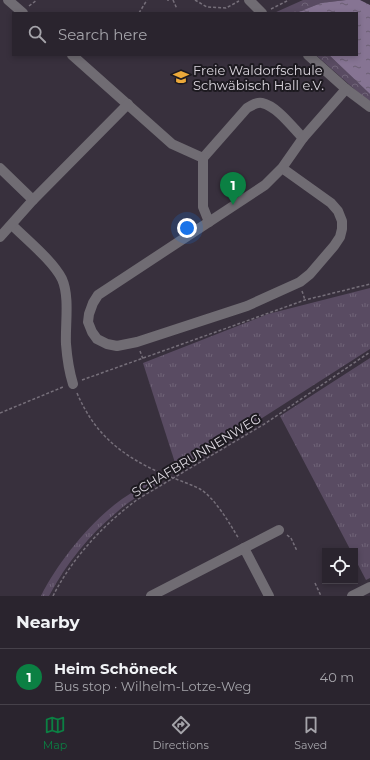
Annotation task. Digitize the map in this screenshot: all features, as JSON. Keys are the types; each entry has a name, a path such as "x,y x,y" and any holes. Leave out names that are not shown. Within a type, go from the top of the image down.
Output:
{"street":[{"path":"8,0 22,12"},
{"path":"249,0 266,11"},
{"path":"73,56 172,144 203,158"},
{"path":"309,56 346,89 370,107"},
{"path":"282,168 331,203 338,211 342,221 340,237 310,274 300,282 247,306 137,342 117,346 107,344 97,338 92,332 88,322 93,303 98,295 265,185 282,168 303,138 346,89"},
{"path":"209,222 203,207 203,158 248,108 254,104 262,103 282,115 303,138"},
{"path":"0,237 33,200 128,104"},
{"path":"0,168 33,200"},
{"path":"12,225 55,268 62,280 65,292 66,345 69,369 73,384"},
{"path":"151,596 279,530"},
{"path":"244,548 269,596"},
{"path":"352,596 370,587"}],"path":[{"path":"140,12 147,0"},
{"path":"173,0 177,9"},
{"path":"195,0 207,7 226,8 240,0"},
{"path":"266,11 289,0"},
{"path":"0,413 73,384 305,300 370,284"},
{"name":"SCHAFBRUNNENWEG","path":"53,596 60,582 80,555 123,510 138,499 266,423 370,352"},
{"path":"73,384 84,409 97,428 108,439 136,462 201,490 217,505 227,518 244,548"},
{"path":"279,530 291,538 297,550"},
{"path":"315,584 321,596"}],"green space":[{"path":"303,0 346,0 321,3 298,12 276,12"},
{"path":"317,56 330,56 370,94 370,103"},
{"path":"370,288 370,349 178,472 143,363 268,314"},
{"path":"370,358 370,578 366,580 358,565 358,548 349,548 280,416"},
{"path":"153,479 160,482 127,504 97,530 71,561 49,596 41,596 66,556 98,519 122,499"}],"water":[{"path":"360,0 370,5 370,94 330,56 358,56 358,12 298,12 321,3"}],"place":[{"name":"Freie Waldorfschule Schwäbisch Hall e.V.","path":"181,77"},
{"name":"Heim Schöneck","path":"233,205"}]}
